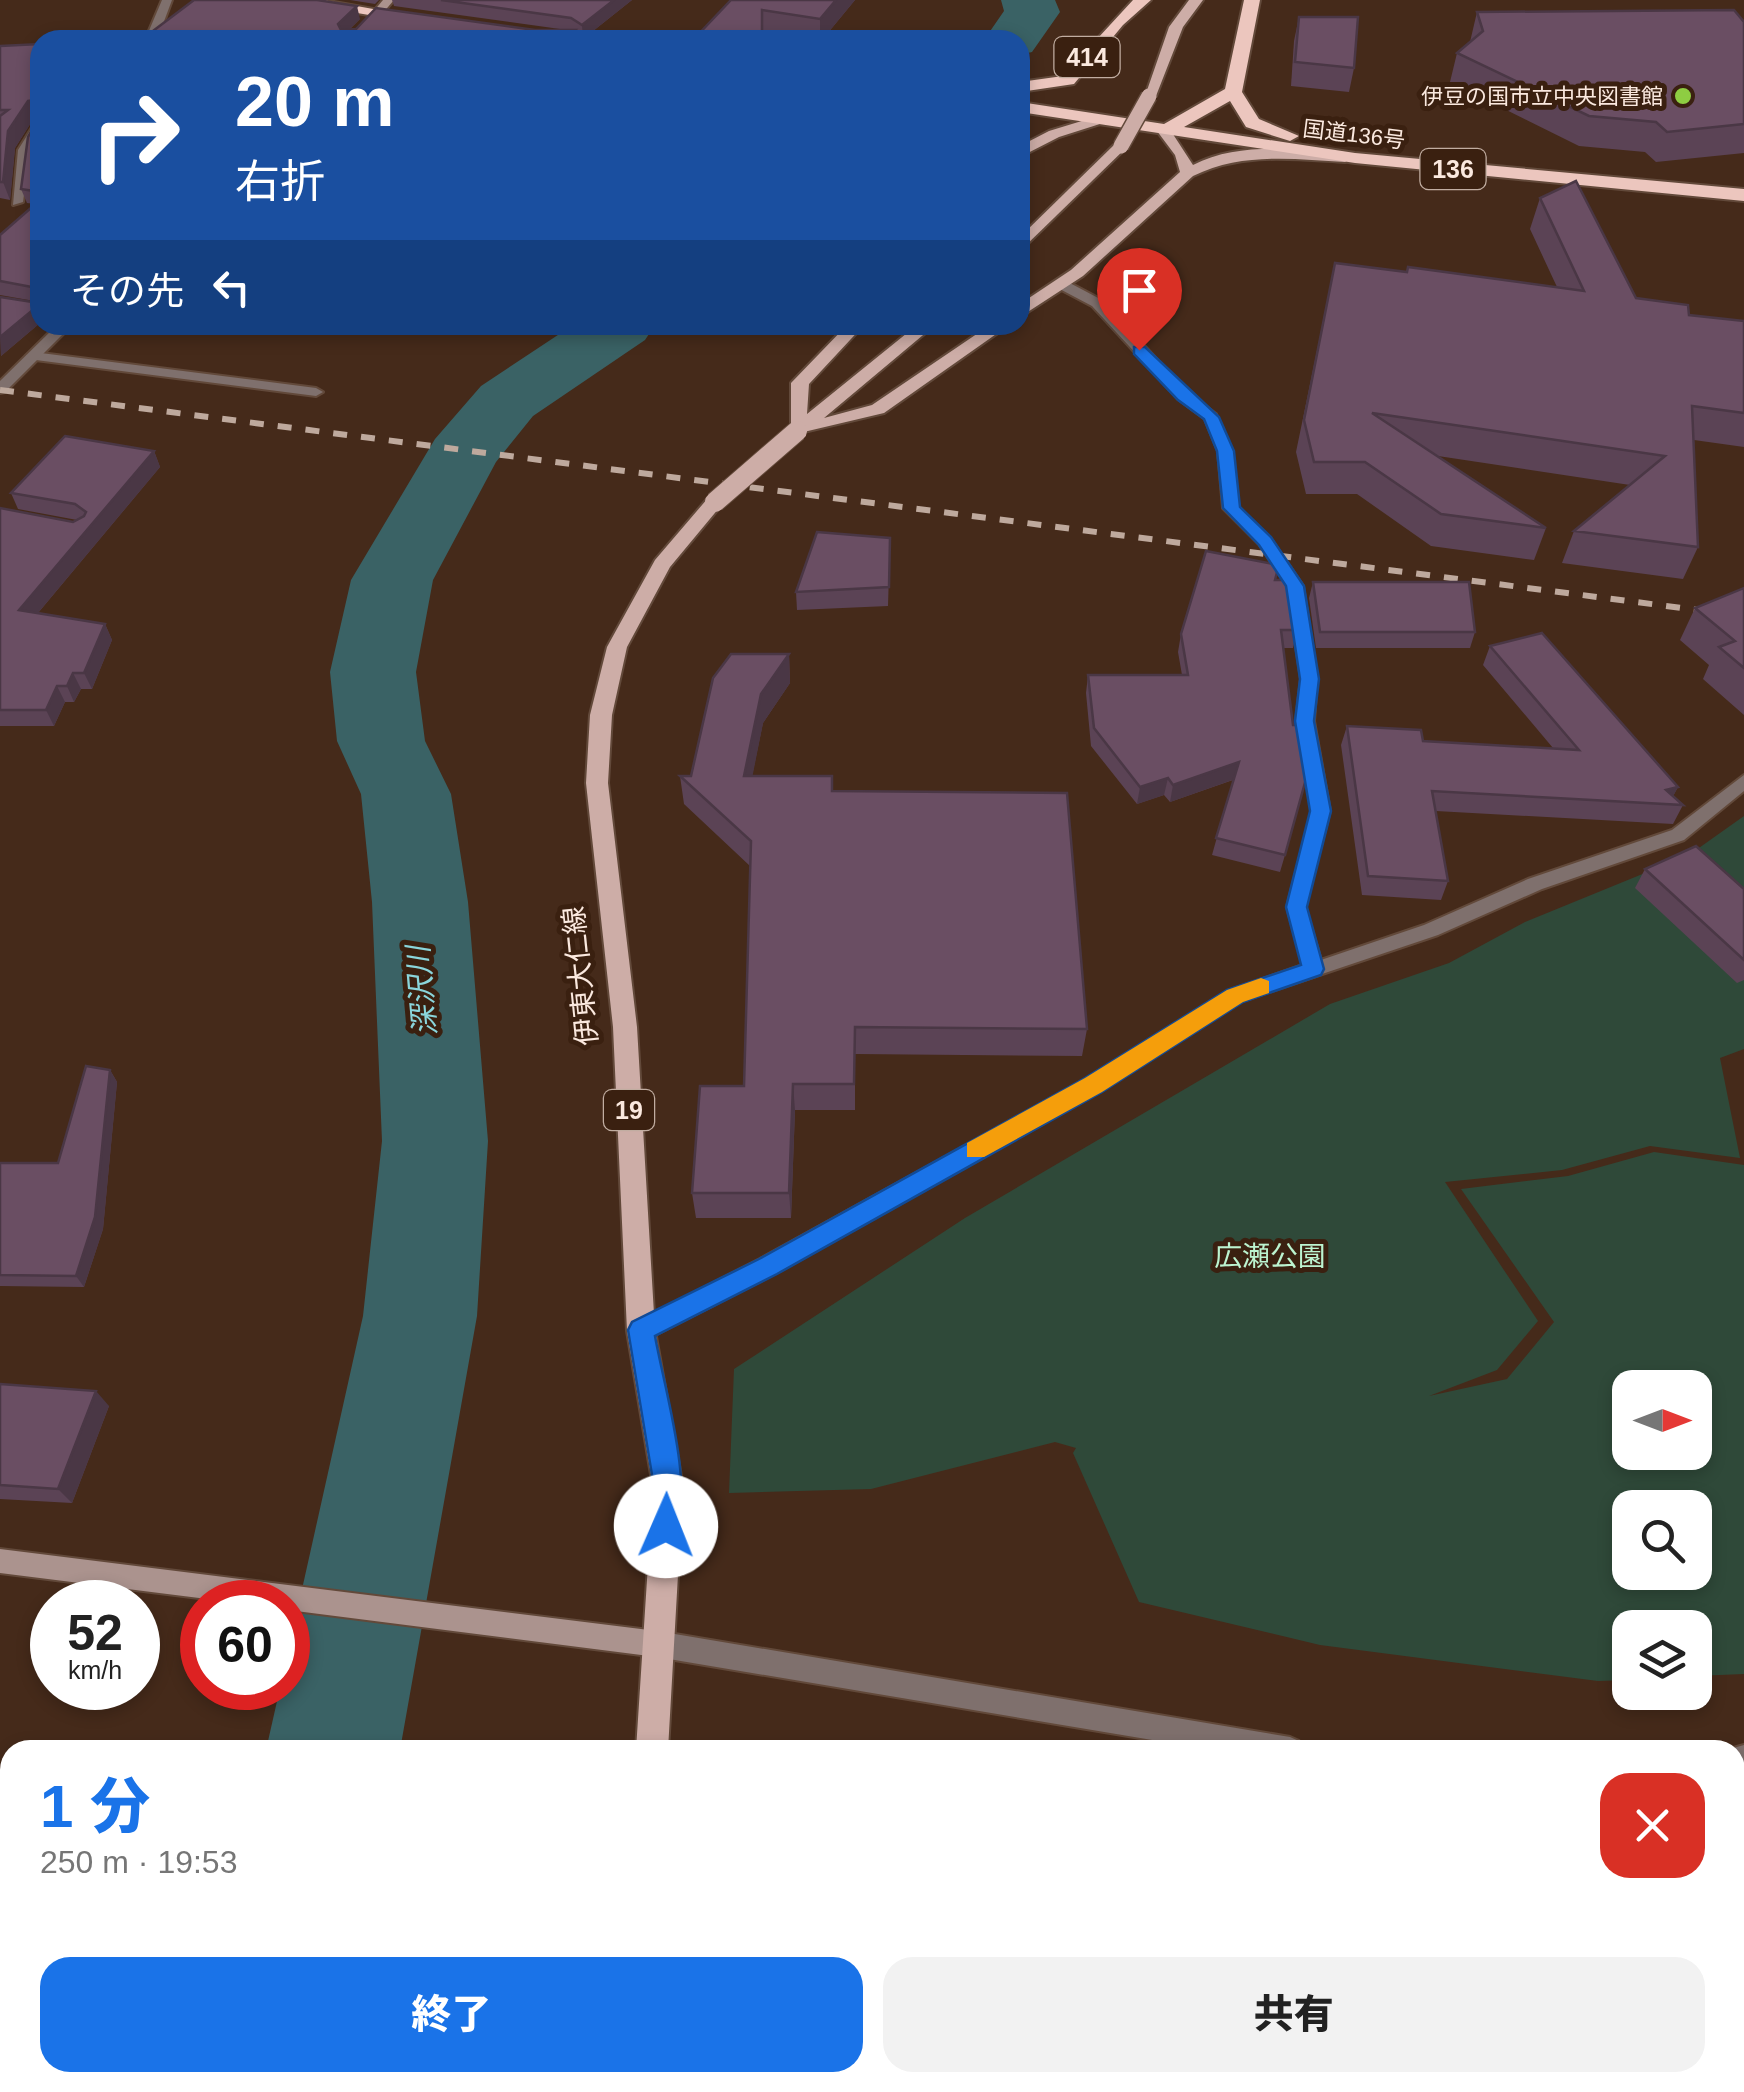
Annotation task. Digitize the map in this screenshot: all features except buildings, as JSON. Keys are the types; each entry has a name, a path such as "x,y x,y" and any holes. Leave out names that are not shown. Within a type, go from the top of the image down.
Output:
{"highway":[{"path":"289,0 384,6 436,21"},
{"name":"414","path":"1030,86 1068,80 1142,0"},
{"path":"1252,0 1233,92 1252,123 1356,158"},
{"path":"1164,130 1233,92"},
{"name":"国道136号","path":"1030,110 1356,158 1744,195"}],"main road":[{"path":"1030,236 1120,146 1149,96 1176,27 1196,0"},
{"path":"1030,147 1054,134 1098,120"},
{"path":"1164,130 1182,154 1188,173"},
{"path":"1030,305 1061,284 1188,173 1209,160 1244,154 1356,158"},
{"path":"846,335 800,383 798,431 878,409 986,335"},
{"name":"伊東大仁線","path":"653,1740 668,1487 641,1330 624,1027 597,783 601,715 617,647 662,564 715,502 915,335"}],"street":[{"path":"156,30 167,0"},
{"path":"364,26 384,6"},
{"path":"17,202 24,150 30,140"},
{"path":"1061,284 1097,303 1183,396 1211,417 1226,451 1231,508 1265,541 1295,586 1309,679 1304,721 1320,811 1296,907 1314,969"},
{"path":"0,389 55,335"},
{"path":"34,356 316,392"},
{"path":"641,1330 768,1266 1094,1085 1235,996 1431,930 1535,884 1678,835 1744,781"},
{"path":"0,1561 658,1644 1230,1740"}],"green space":[{"name":"広瀬公園","path":"1744,816 1744,1049 1720,1058 1740,1158 1650,1146 1562,1170 1445,1182 1538,1321 1497,1370 1429,1396 1507,1379 1554,1322 1461,1189 1568,1176 1654,1152 1744,1165 1744,1674 1712,1675 1712,1610 1612,1610 1612,1681 1598,1681 1320,1645 1139,1602 1073,1453 1076,1448 1055,1442 871,1489 729,1493 734,1369 965,1218 1330,1004 1449,963 1525,922 1689,855"}],"waterway":[{"name":"深沢川","path":"1019,30 1032,12 1028,0"},
{"name":"深沢川","path":"335,1740 420,1316 435,1141 420,902 406,794 381,741 373,672 392,580 462,455 507,401 605,335"}],"railway":[{"path":"0,390 1744,616"}],"slow traffic":[{"path":"976,1150 1094,1085 1235,996 1261,987"}],"place":[{"name":"伊豆の国市立中央図書館","path":"1683,96"}],"route":[{"path":"666,1526 668,1487 641,1330 768,1266 1094,1085 1235,996 1314,969 1296,907 1320,811 1304,721 1309,679 1295,586 1269,554 1265,541 1231,508 1226,451 1211,417 1183,396 1139,350"}]}
